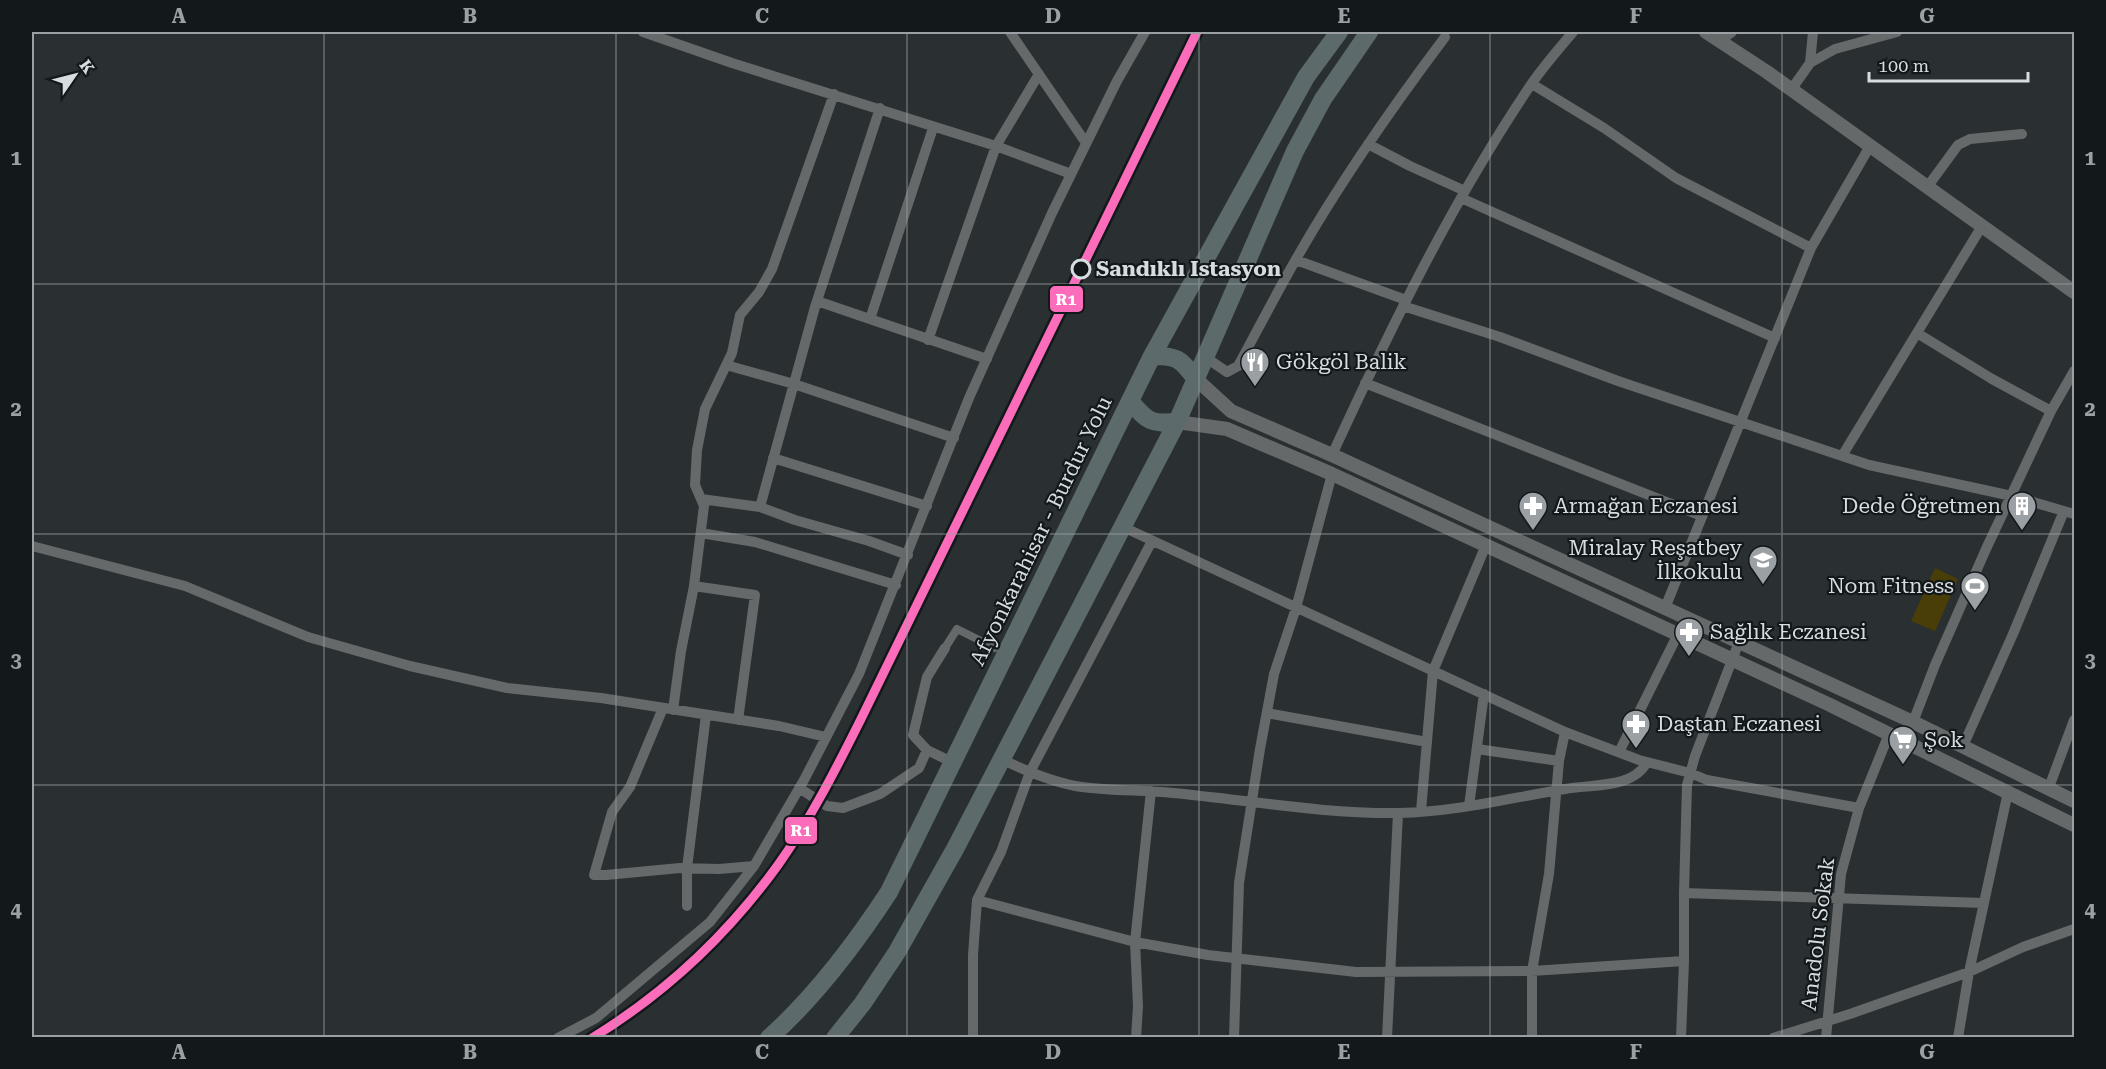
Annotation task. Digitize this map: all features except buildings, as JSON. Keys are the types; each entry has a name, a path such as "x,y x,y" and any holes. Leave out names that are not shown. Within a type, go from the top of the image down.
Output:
{"highway":[{"name":"Afyonkarahisar - Burdur Yolu","path":"769,1038 814,992 870,922 903,867 952,762 1152,356 1294,97 1339,32"},
{"path":"835,1038 863,1003 897,952 955,849 1178,422 1294,151 1323,99 1369,32"},
{"path":"1152,356 1171,356 1184,363 1195,378"},
{"path":"1130,401 1142,416 1156,423 1178,422"}],"street":[{"path":"643,32 732,63 880,108 933,128 996,146 1071,174"},
{"path":"1010,32 1086,143"},
{"path":"558,1038 596,1018 710,922 754,866 799,788 859,674 987,359 1071,174 1117,81 1145,32"},
{"path":"1332,454 1404,303 1463,195 1532,84 1573,32"},
{"path":"1706,32 1928,186 2074,292"},
{"path":"1720,41 1732,32"},
{"path":"1810,63 1813,32"},
{"path":"1791,90 1810,63 1835,49 1897,32"},
{"path":"1205,357 1227,372 1239,366 1296,260 1368,144 1396,102 1445,38"},
{"path":"928,340 996,146 1040,74"},
{"path":"1532,84 1604,128 1676,177 1811,248"},
{"path":"754,866 594,874 612,812 630,788 668,709 694,586 701,533 704,506 695,485 697,450 705,409 732,353 740,315 759,292 772,269 834,94"},
{"path":"760,507 817,301 880,108"},
{"path":"870,319 933,128"},
{"path":"1928,186 1958,145 1970,139 2022,134"},
{"path":"1368,144 1463,195 1775,338"},
{"path":"1665,608 1811,248 1870,146"},
{"path":"1842,456 1982,226"},
{"path":"1296,260 1404,303 1500,336 1618,381 1869,465 2012,496 2069,512 1963,746"},
{"path":"817,301 987,359"},
{"path":"1917,333 2050,411"},
{"path":"726,365 794,384 954,438"},
{"path":"1913,722 1935,665 2050,411 2074,371"},
{"path":"1195,378 1232,411 1332,454 1913,722 2074,801"},
{"path":"1365,383 1702,516"},
{"path":"1178,422 1227,429 1332,474 1731,659 2074,825"},
{"path":"773,458 927,506"},
{"path":"1234,1038 1239,884 1267,714 1274,674 1296,608 1332,474"},
{"path":"701,500 760,507 908,555"},
{"path":"1123,527 1565,732 1647,762 1690,773 1707,780 1859,808"},
{"path":"701,533 755,542 847,572 896,585"},
{"path":"973,1038 973,954 977,900 1001,852 1030,772 1152,541"},
{"path":"1420,812 1433,671 1486,545"},
{"path":"32,546 184,586 308,636 410,666 507,688 601,698 779,726 826,737"},
{"path":"694,586 755,595 738,720"},
{"path":"952,762 927,750 913,735 927,677 957,629 995,648"},
{"path":"1619,752 1678,634"},
{"path":"1681,1038 1687,785 1739,642"},
{"path":"1469,806 1484,694"},
{"path":"1267,714 1427,742"},
{"path":"687,906 687,868 705,715"},
{"path":"2048,790 2074,720"},
{"path":"1532,1038 1532,971 1549,874 1559,761 1565,732"},
{"name":"Anadolu Sokak","path":"1826,1038 1841,874 1859,808 1889,734"},
{"path":"1477,749 1559,761"},
{"path":"799,788 827,806 843,808 880,794 920,768 927,750"},
{"path":"1001,759 1030,772 1081,787 1151,791 1252,803 1398,813 1469,806 1629,779 1641,772 1647,762"},
{"path":"1136,1038 1138,1006 1135,942 1151,791"},
{"path":"1958,1038 1969,972 2008,792"},
{"path":"1387,1038 1398,813"},
{"path":"1684,893 1984,903"},
{"path":"977,900 1135,942 1236,958 1356,972 1532,971 1684,961"},
{"path":"1773,1038 1850,1014 1969,972 2023,947 2074,929"}],"shaded area":[{"path":"1935,568 1958,579 1935,631 1911,621"}],"transit line":[{"name":"R1","path":"592,1038 619,1021 669,982 716,938 759,890 812,812 861,719 1197,32"}],"place":[{"name":"Sandıklı Istasyon","path":"1081,269"},
{"name":"Gökgöl Balik","path":"1255,388"},
{"name":"Armağan Eczanesi","path":"1533,532"},
{"name":"Dede Öğretmen","path":"2022,532"},
{"name":"Miralay Reşatbey İlkokulu","path":"1763,586"},
{"name":"Nom Fitness","path":"1975,612"},
{"name":"Sağlık Eczanesi","path":"1689,658"},
{"name":"Daştan Eczanesi","path":"1636,750"},
{"name":"Şok","path":"1903,766"}]}
